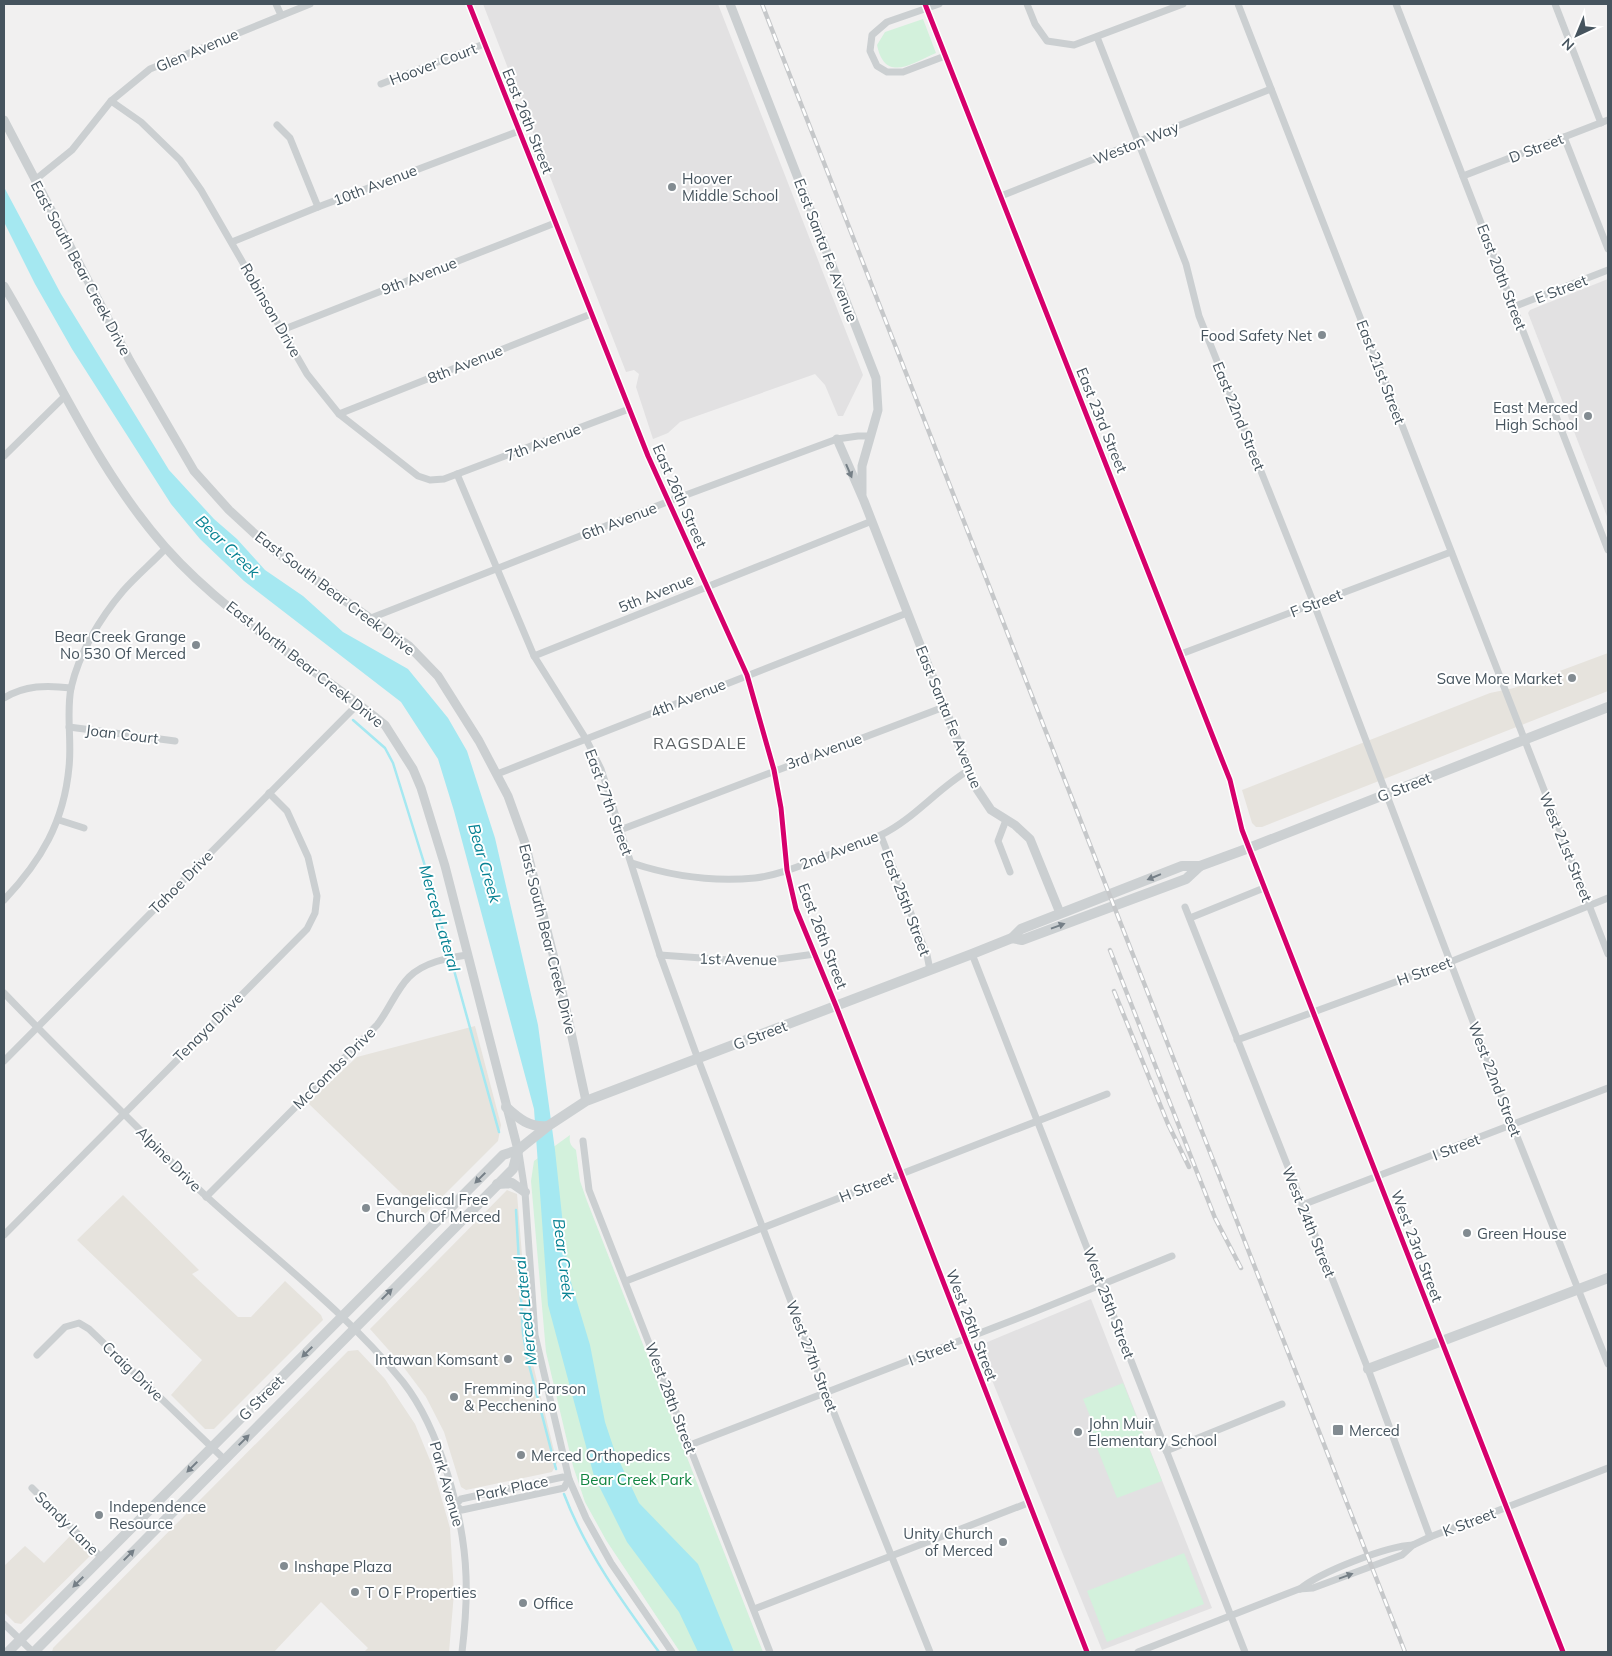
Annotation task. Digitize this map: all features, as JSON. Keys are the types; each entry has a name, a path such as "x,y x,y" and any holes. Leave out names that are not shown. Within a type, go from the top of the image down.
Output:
{"main road":[{"name":"G Street","path":"8,1652 503,1155 518,1150 548,1126 586,1101 972,954 1012,938 1021,929 1060,913 1182,866 1200,866 1249,848 1608,707"},
{"name":"G Street","path":"1012,938 1022,940 1186,879 1200,866"},
{"path":"506,1107 524,1122 540,1127 548,1126"},
{"name":"G Street","path":"33,1652 513,1170 518,1150"},
{"path":"497,1184 512,1183 525,1192"},
{"path":"1368,1369 1608,1278"}],"street":[{"path":"276,4 281,15"},
{"name":"Glen Avenue","path":"35,180 72,150 111,101 129,84 158,65 310,4"},
{"name":"East 26th Street","path":"468,4 667,502 746,675 774,770 781,808 787,870 796,909 836,1006"},
{"name":"East Santa Fe Avenue","path":"730,4 876,378 878,410 861,475 864,501"},
{"path":"939,4 926,6 887,22 872,35 870,51 877,66 887,72 903,72 945,56"},
{"path":"1026,4 1035,24 1047,41 1074,46 1182,4"},
{"name":"East 21st Street","path":"1238,4 1524,740"},
{"name":"East 20th Street","path":"1396,4 1608,550"},
{"path":"1555,4 1605,122"},
{"name":"East 23rd Street","path":"926,6 1230,780 1238,820 1249,848"},
{"name":"East 22nd Street","path":"1097,37 1186,264 1199,316 1314,604 1386,794"},
{"name":"Hoover Court","path":"381,84 484,44"},
{"name":"Weston Way","path":"1001,196 1271,89"},
{"name":"Robinson Drive","path":"111,101 141,122 180,160 201,190 232,242 307,374 339,414 418,476 437,480 457,474"},
{"name":"East South Bear Creek Drive","path":"4,120 130,361 194,471 229,510 268,546 410,646 438,676 497,774 525,843 560,982 586,1101"},
{"name":"D Street","path":"1463,176 1605,122"},
{"path":"277,125 290,138 318,207"},
{"name":"10th Avenue","path":"232,242 318,207 519,131"},
{"path":"1564,137 1608,249"},
{"name":"9th Avenue","path":"282,330 555,223"},
{"name":"E Street","path":"1513,307 1608,270"},
{"name":"East North Bear Creek Drive","path":"4,286 65,396 128,499 166,548 253,626 385,725 414,769 444,866 463,956 518,1150"},
{"name":"8th Avenue","path":"339,414 591,314"},
{"path":"4,456 65,396"},
{"name":"7th Avenue","path":"457,474 629,410"},
{"name":"6th Avenue","path":"371,618 667,502 837,440 870,436"},
{"name":"East Santa Fe Avenue","path":"837,440 864,501 982,800 994,813 1021,830 1032,843 1060,913"},
{"name":"East 27th Street","path":"457,474 534,656 586,739 601,769 660,955 698,1059"},
{"name":"5th Avenue","path":"534,656 872,521"},
{"path":"4,900 39,858 59,820 70,766 71,688 91,637 123,591 166,548"},
{"name":"F Street","path":"1181,654 1452,552"},
{"name":"4th Avenue","path":"497,774 908,613"},
{"path":"4,698 31,687 47,685 71,688"},
{"name":"Tahoe Drive","path":"4,1061 358,703"},
{"name":"3rd Avenue","path":"620,830 944,706"},
{"name":"Joan Court","path":"69,727 175,740"},
{"name":"West 21st Street","path":"1524,740 1608,954"},
{"name":"2nd Avenue","path":"632,863 655,871 700,878 756,878 787,870 880,836 913,815 950,782 969,770"},
{"name":"Tenaya Drive","path":"4,1235 307,929 315,913 317,896 304,844 287,811 269,793"},
{"name":"West 22nd Street","path":"1386,794 1512,1124 1608,1364"},
{"path":"59,820 84,828"},
{"path":"1006,820 998,841 1010,872"},
{"name":"East 25th Street","path":"880,836 926,954 930,970"},
{"name":"West 23rd Street","path":"1249,848 1563,1652"},
{"path":"1190,918 1264,888"},
{"name":"H Street","path":"1238,1040 1450,962 1608,898"},
{"name":"West 24th Street","path":"1185,907 1368,1369 1430,1537"},
{"name":"1st Avenue","path":"660,955 758,962 815,954"},
{"name":"West 25th Street","path":"972,954 1245,1652"},
{"name":"McCombs Drive","path":"206,1197 377,1025 388,1012 409,977 431,963 463,956"},
{"name":"Alpine Drive","path":"4,994 206,1197 274,1254 341,1317"},
{"name":"West 26th Street","path":"836,1006 1087,1652"},
{"name":"West 27th Street","path":"698,1059 826,1393 930,1652"},
{"name":"I Street","path":"1302,1204 1608,1088"},
{"name":"H Street","path":"626,1281 1107,1094"},
{"name":"West 28th Street","path":"583,1141 590,1190 770,1652"},
{"path":"518,1150 525,1192 535,1335 569,1479 586,1518 611,1563 672,1652"},
{"name":"I Street","path":"690,1445 1172,1256"},
{"name":"Park Avenue","path":"341,1317 403,1383 424,1416 437,1442 455,1505 466,1575 466,1616 462,1652"},
{"name":"Craig Drive","path":"38,1355 65,1327 79,1322 89,1329 224,1459"},
{"path":"1166,1451 1282,1404"},
{"name":"K Street","path":"1138,1652 1299,1589 1312,1588 1402,1555 1413,1545 1430,1537 1608,1468"},
{"name":"Park Place","path":"563,1477 569,1479 564,1488 462,1510 455,1505 461,1499 546,1480 563,1477"},
{"path":"546,1480 548,1491"},
{"path":"524,1486 527,1496"},
{"name":"Sandy Lane","path":"32,1488 102,1558"},
{"path":"754,1609 1028,1503"},
{"path":"4,1624 33,1652"}],"shaded area":[{"name":"Hoover Middle School","path":"483,4 718,4 863,375 843,416 838,416 825,385 815,374 680,422 668,433 653,439 636,387 639,374 634,370 626,372"},
{"name":"East Merced High School","path":"1608,279 1608,519 1528,313 1530,310"},
{"path":"1608,653 1608,691 1262,827 1256,827 1252,823 1242,790 1490,693 1514,688"},
{"path":"475,1026 501,1125 498,1141 424,1215 308,1103 357,1057"},
{"path":"507,1190 517,1194 530,1352 557,1463 552,1472 466,1490 461,1487 444,1432 426,1397 402,1365 370,1329"},
{"path":"123,1195 199,1270 192,1274 238,1317 251,1317 285,1281 321,1315 323,1320 214,1429 205,1429 171,1395 202,1360 77,1240"},
{"name":"John Muir Elementary School","path":"1091,1299 1212,1608 1102,1650 978,1346"},
{"path":"358,1350 385,1379 415,1424 432,1465 450,1528 454,1593 449,1652 364,1652 368,1648 321,1602 274,1652 52,1652 53,1648 348,1351"},
{"path":"72,1534 88,1550 90,1556 21,1624 15,1623 4,1612 4,1566 25,1546 44,1563"}],"green space":[{"path":"923,19 936,53 900,67 886,64 881,57 877,45 885,32"},
{"name":"Bear Creek Park","path":"570,1135 570,1143 576,1150 580,1181 587,1201 763,1652 680,1652 606,1540 585,1502 573,1466 546,1352 531,1181 534,1161"},
{"path":"1123,1383 1162,1481 1117,1498 1089,1428 1094,1426 1083,1399"},
{"path":"1184,1553 1204,1604 1107,1642 1087,1591"}],"water":[{"name":"Bear Creek","path":"4,187 61,294 169,470 265,570 303,596 343,632 408,669 448,718 467,751 495,838 538,1025 555,1150 568,1272 590,1345 605,1422 615,1452 639,1503 698,1564 734,1652 698,1652 679,1612 627,1542 594,1476 548,1305 534,1109 454,811 438,759 401,702 244,581 200,539 171,504 72,349 35,284 4,222"}],"waterway":[{"name":"Merced Lateral","path":"353,720 385,748 393,763 425,866 499,1132"},
{"name":"Merced Lateral","path":"516,1210 523,1333 527,1357 556,1469"},
{"name":"Merced Lateral","path":"564,1494 594,1557 659,1652"}],"railway":[{"path":"762,4 1405,1652"},
{"path":"1110,950 1215,1218 1241,1268"},
{"path":"1114,991 1168,1124 1189,1167"}],"cycle path":[{"path":"469,4 648,456 747,675 774,770 781,808 787,870 796,909 836,1006 1087,1652"},
{"path":"925,4 1230,780 1242,830 1563,1652"}],"place":[{"name":"Hoover Middle School","path":"672,187"},
{"name":"Food Safety Net","path":"1322,335"},
{"name":"East Merced High School","path":"1588,416"},
{"name":"Bear Creek Grange No 530 Of Merced","path":"196,645"},
{"name":"Save More Market","path":"1572,678"},
{"name":"Evangelical Free Church Of Merced","path":"366,1208"},
{"name":"Green House","path":"1467,1233"},
{"name":"Intawan Komsant","path":"508,1359"},
{"name":"Fremming Parson & Pecchenino","path":"454,1397"},
{"name":"Merced","path":"1338,1430"},
{"name":"John Muir Elementary School","path":"1078,1432"},
{"name":"Merced Orthopedics","path":"521,1455"},
{"name":"Independence Resource","path":"99,1515"},
{"name":"Unity Church of Merced","path":"1003,1542"},
{"name":"Inshape Plaza","path":"284,1566"},
{"name":"T O F Properties","path":"355,1592"},
{"name":"Office","path":"523,1603"}],"district":[{"name":"RAGSDALE","path":"700,743"}]}
